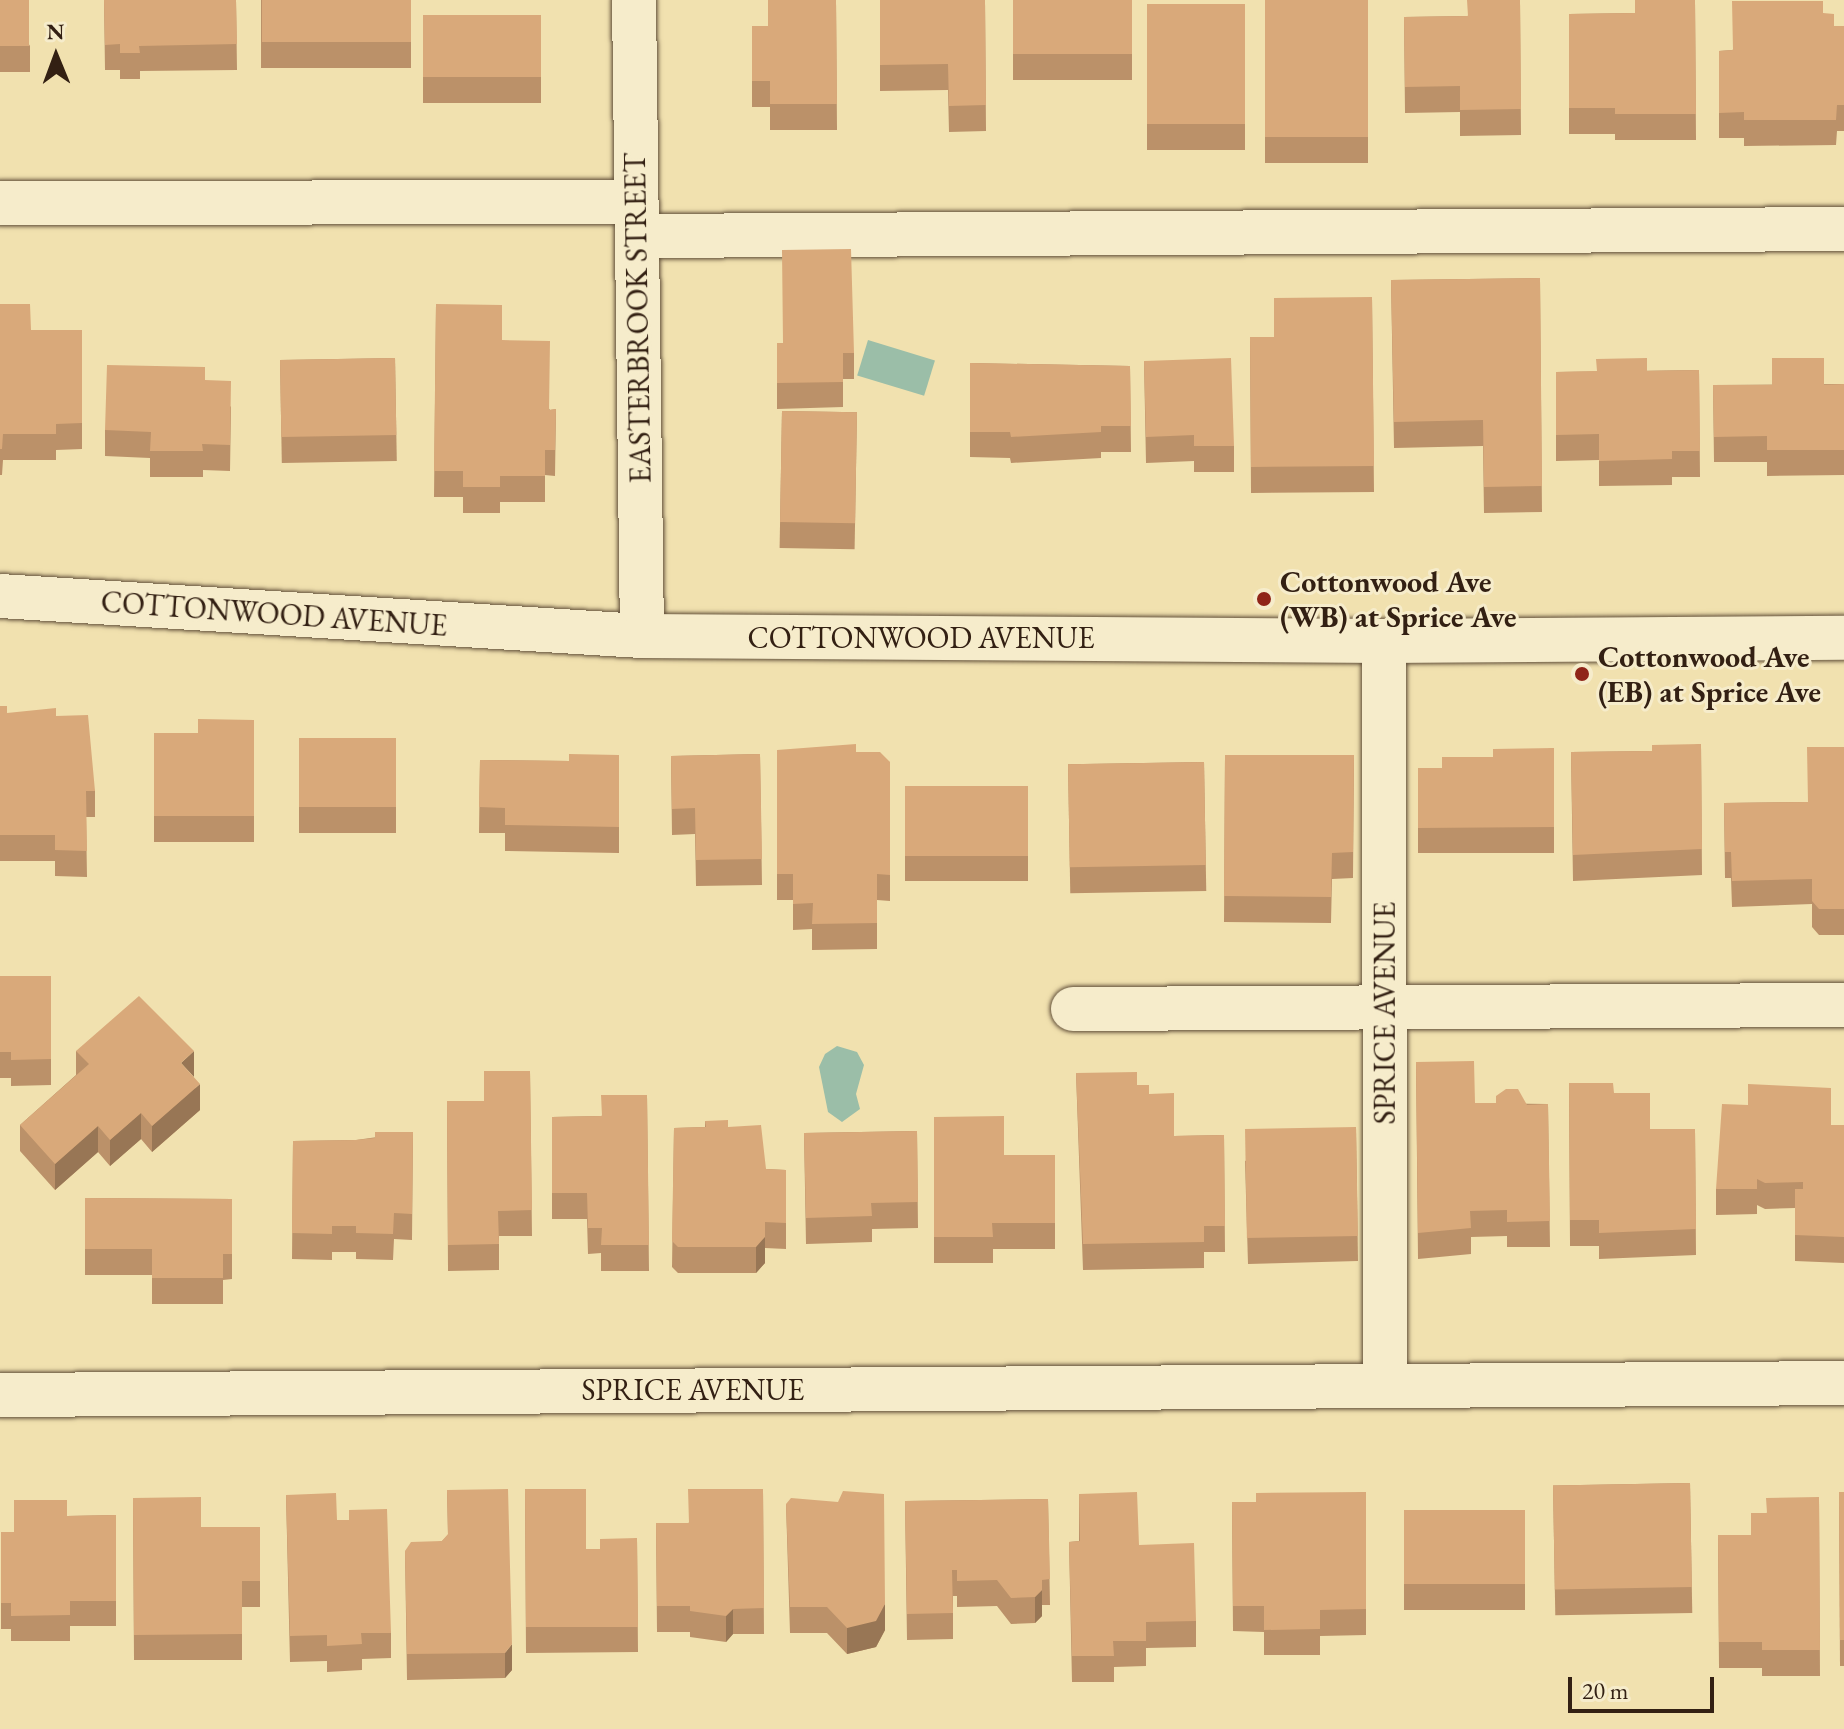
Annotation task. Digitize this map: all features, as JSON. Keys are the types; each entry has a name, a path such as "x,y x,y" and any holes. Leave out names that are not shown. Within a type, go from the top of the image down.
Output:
{"street":[{"name":"EASTERBROOK STREET","path":"634,0 642,636"},
{"path":"0,203 636,219 1844,229"},
{"name":"COTTONWOOD AVENUE","path":"0,596 642,636 1384,641 1844,638"},
{"name":"SPRICE AVENUE","path":"1384,641 1385,1386"},
{"path":"1073,1009 1844,1005"},
{"name":"SPRICE AVENUE","path":"0,1395 1844,1383"}],"shaded area":[{"path":"868,340 935,360 924,396 857,375"},
{"path":"837,1046 857,1052 864,1065 856,1094 860,1109 842,1122 828,1112 819,1067 825,1054"}],"building":[{"path":"0,0 29,0 29,46 0,46"},
{"path":"104,0 236,0 237,44 139,46 140,53 120,53 120,44 105,45"},
{"path":"262,0 411,0 411,42 262,42"},
{"path":"768,0 836,0 837,104 770,104 770,81 752,81 752,26 768,26"},
{"path":"880,0 985,0 986,105 949,106 948,64 880,65"},
{"path":"1013,0 1132,0 1132,54 1013,54"},
{"path":"1265,0 1368,0 1368,137 1265,137"},
{"path":"1467,0 1520,0 1521,109 1460,110 1460,86 1405,87 1404,17 1468,16"},
{"path":"1635,0 1695,0 1696,114 1615,114 1615,108 1569,108 1569,14 1635,13"},
{"path":"1732,1 1823,1 1823,13 1834,14 1834,26 1844,26 1844,105 1837,105 1836,120 1744,120 1744,112 1719,113 1719,51 1733,50"},
{"path":"1147,4 1245,4 1245,124 1147,124"},
{"path":"423,15 541,15 541,77 423,77"},
{"path":"851,249 854,353 843,353 843,382 777,383 777,343 783,343 782,250"},
{"path":"1540,278 1542,486 1484,487 1483,420 1394,422 1391,280"},
{"path":"1372,297 1374,466 1251,467 1250,337 1274,337 1274,298"},
{"path":"0,304 30,304 31,330 82,330 82,423 56,424 56,434 3,434 2,449 0,449"},
{"path":"436,304 502,305 502,340 550,341 549,410 556,409 555,450 545,450 545,476 500,476 500,487 463,487 463,471 434,471"},
{"path":"395,358 396,435 281,437 280,360"},
{"path":"1231,358 1234,446 1194,446 1194,435 1146,437 1144,361"},
{"path":"1647,358 1647,371 1699,370 1700,451 1672,451 1672,459 1599,461 1599,434 1556,435 1556,372 1597,371 1596,359"},
{"path":"1772,358 1824,358 1824,385 1844,384 1844,450 1767,450 1767,436 1714,437 1713,385 1772,385"},
{"path":"970,363 1130,366 1131,426 1101,426 1101,432 1011,437 1010,432 970,432"},
{"path":"107,365 205,367 205,380 231,381 230,445 202,444 203,451 150,451 151,432 105,430"},
{"path":"782,411 857,412 855,523 780,522"},
{"path":"0,706 7,706 7,713 56,708 56,716 88,715 95,791 86,791 87,851 55,850 55,835 0,835"},
{"path":"198,719 254,720 254,816 154,816 154,733 198,733"},
{"path":"299,738 396,738 396,807 299,807"},
{"path":"856,744 856,752 880,752 890,762 890,875 877,874 877,923 812,924 813,903 793,904 793,874 777,874 777,750"},
{"path":"1701,744 1702,849 1573,855 1571,752 1652,751 1652,745"},
{"path":"1807,747 1844,747 1844,909 1819,909 1812,901 1812,879 1732,881 1731,852 1725,852 1724,803 1808,802"},
{"path":"1554,748 1554,827 1418,828 1418,768 1442,768 1442,757 1493,757 1493,749"},
{"path":"569,754 619,755 619,827 505,825 505,808 479,807 480,760 569,761"},
{"path":"760,754 762,859 696,860 695,808 672,809 671,756"},
{"path":"1225,755 1354,755 1353,852 1332,853 1331,897 1224,896"},
{"path":"1204,762 1206,865 1070,867 1068,764"},
{"path":"905,786 1028,786 1028,856 905,856"},
{"path":"0,976 51,976 51,1059 11,1060 11,1052 0,1052"},
{"path":"139,996 194,1051 181,1063 200,1084 152,1126 141,1113 110,1140 98,1126 55,1164 20,1125 89,1064 76,1051"},
{"path":"1474,1061 1475,1103 1496,1103 1496,1096 1506,1089 1518,1089 1527,1105 1548,1104 1550,1221 1507,1222 1507,1210 1470,1211 1471,1228 1418,1233 1416,1062"},
{"path":"484,1071 530,1071 532,1210 498,1211 499,1244 448,1245 447,1101 484,1101"},
{"path":"1137,1072 1137,1085 1149,1085 1149,1094 1174,1093 1174,1136 1224,1135 1225,1226 1204,1226 1204,1242 1083,1244 1076,1073"},
{"path":"1569,1083 1613,1083 1614,1093 1650,1093 1650,1129 1695,1129 1696,1229 1599,1233 1599,1220 1570,1220"},
{"path":"1748,1084 1831,1088 1831,1125 1844,1125 1844,1237 1795,1235 1795,1189 1803,1189 1803,1182 1765,1183 1757,1179 1757,1189 1716,1189 1722,1104 1748,1105"},
{"path":"601,1095 647,1095 649,1245 601,1245 602,1228 588,1228 587,1193 552,1193 552,1117 602,1116"},
{"path":"1004,1116 1004,1155 1055,1155 1055,1223 992,1223 993,1237 934,1237 934,1117"},
{"path":"728,1120 728,1127 761,1125 766,1169 786,1170 786,1223 765,1222 765,1237 756,1247 678,1247 672,1241 674,1128 706,1127 705,1121"},
{"path":"1356,1127 1358,1236 1247,1238 1245,1129"},
{"path":"917,1131 918,1202 871,1203 872,1216 806,1218 804,1133"},
{"path":"375,1132 413,1132 412,1214 394,1213 393,1234 356,1233 356,1226 332,1226 332,1234 292,1233 293,1141 375,1138"},
{"path":"85,1198 232,1199 232,1254 223,1254 223,1278 152,1278 152,1249 85,1249"},
{"path":"1690,1483 1692,1587 1555,1589 1553,1485"},
{"path":"508,1489 512,1644 505,1653 407,1654 405,1551 411,1542 442,1541 448,1534 447,1490"},
{"path":"525,1489 586,1489 586,1549 600,1549 600,1539 637,1538 638,1627 526,1627"},
{"path":"688,1489 763,1489 764,1608 733,1609 726,1616 690,1611 690,1606 657,1606 656,1523 689,1523"},
{"path":"843,1491 884,1494 885,1604 876,1621 847,1628 827,1607 790,1607 786,1504 791,1498 838,1502"},
{"path":"1137,1492 1139,1545 1194,1543 1196,1621 1146,1622 1146,1641 1113,1641 1114,1656 1072,1656 1069,1542 1080,1541 1079,1494"},
{"path":"1366,1492 1366,1609 1320,1610 1320,1629 1264,1630 1264,1606 1233,1606 1232,1502 1256,1502 1256,1493"},
{"path":"1839,1492 1844,1492 1844,1640 1840,1640"},
{"path":"336,1493 337,1520 349,1520 349,1510 387,1509 391,1633 361,1633 362,1644 327,1646 327,1635 290,1636 286,1495"},
{"path":"201,1497 201,1527 260,1527 260,1581 242,1581 242,1634 134,1635 133,1498"},
{"path":"1819,1497 1820,1650 1762,1650 1762,1642 1719,1642 1718,1535 1751,1535 1751,1513 1767,1513 1766,1498"},
{"path":"1048,1499 1050,1579 1042,1580 1042,1590 1035,1597 1011,1598 997,1580 957,1581 957,1570 952,1570 953,1613 907,1614 905,1501"},
{"path":"14,1500 67,1500 67,1516 116,1515 116,1601 70,1601 70,1615 11,1616 11,1603 1,1603 1,1532 14,1532"},
{"path":"1404,1510 1525,1510 1525,1584 1404,1584"}],"place":[{"name":"Cottonwood Ave (WB) at Sprice Ave","path":"1264,599"},
{"name":"Cottonwood Ave (EB) at Sprice Ave","path":"1582,674"}]}
